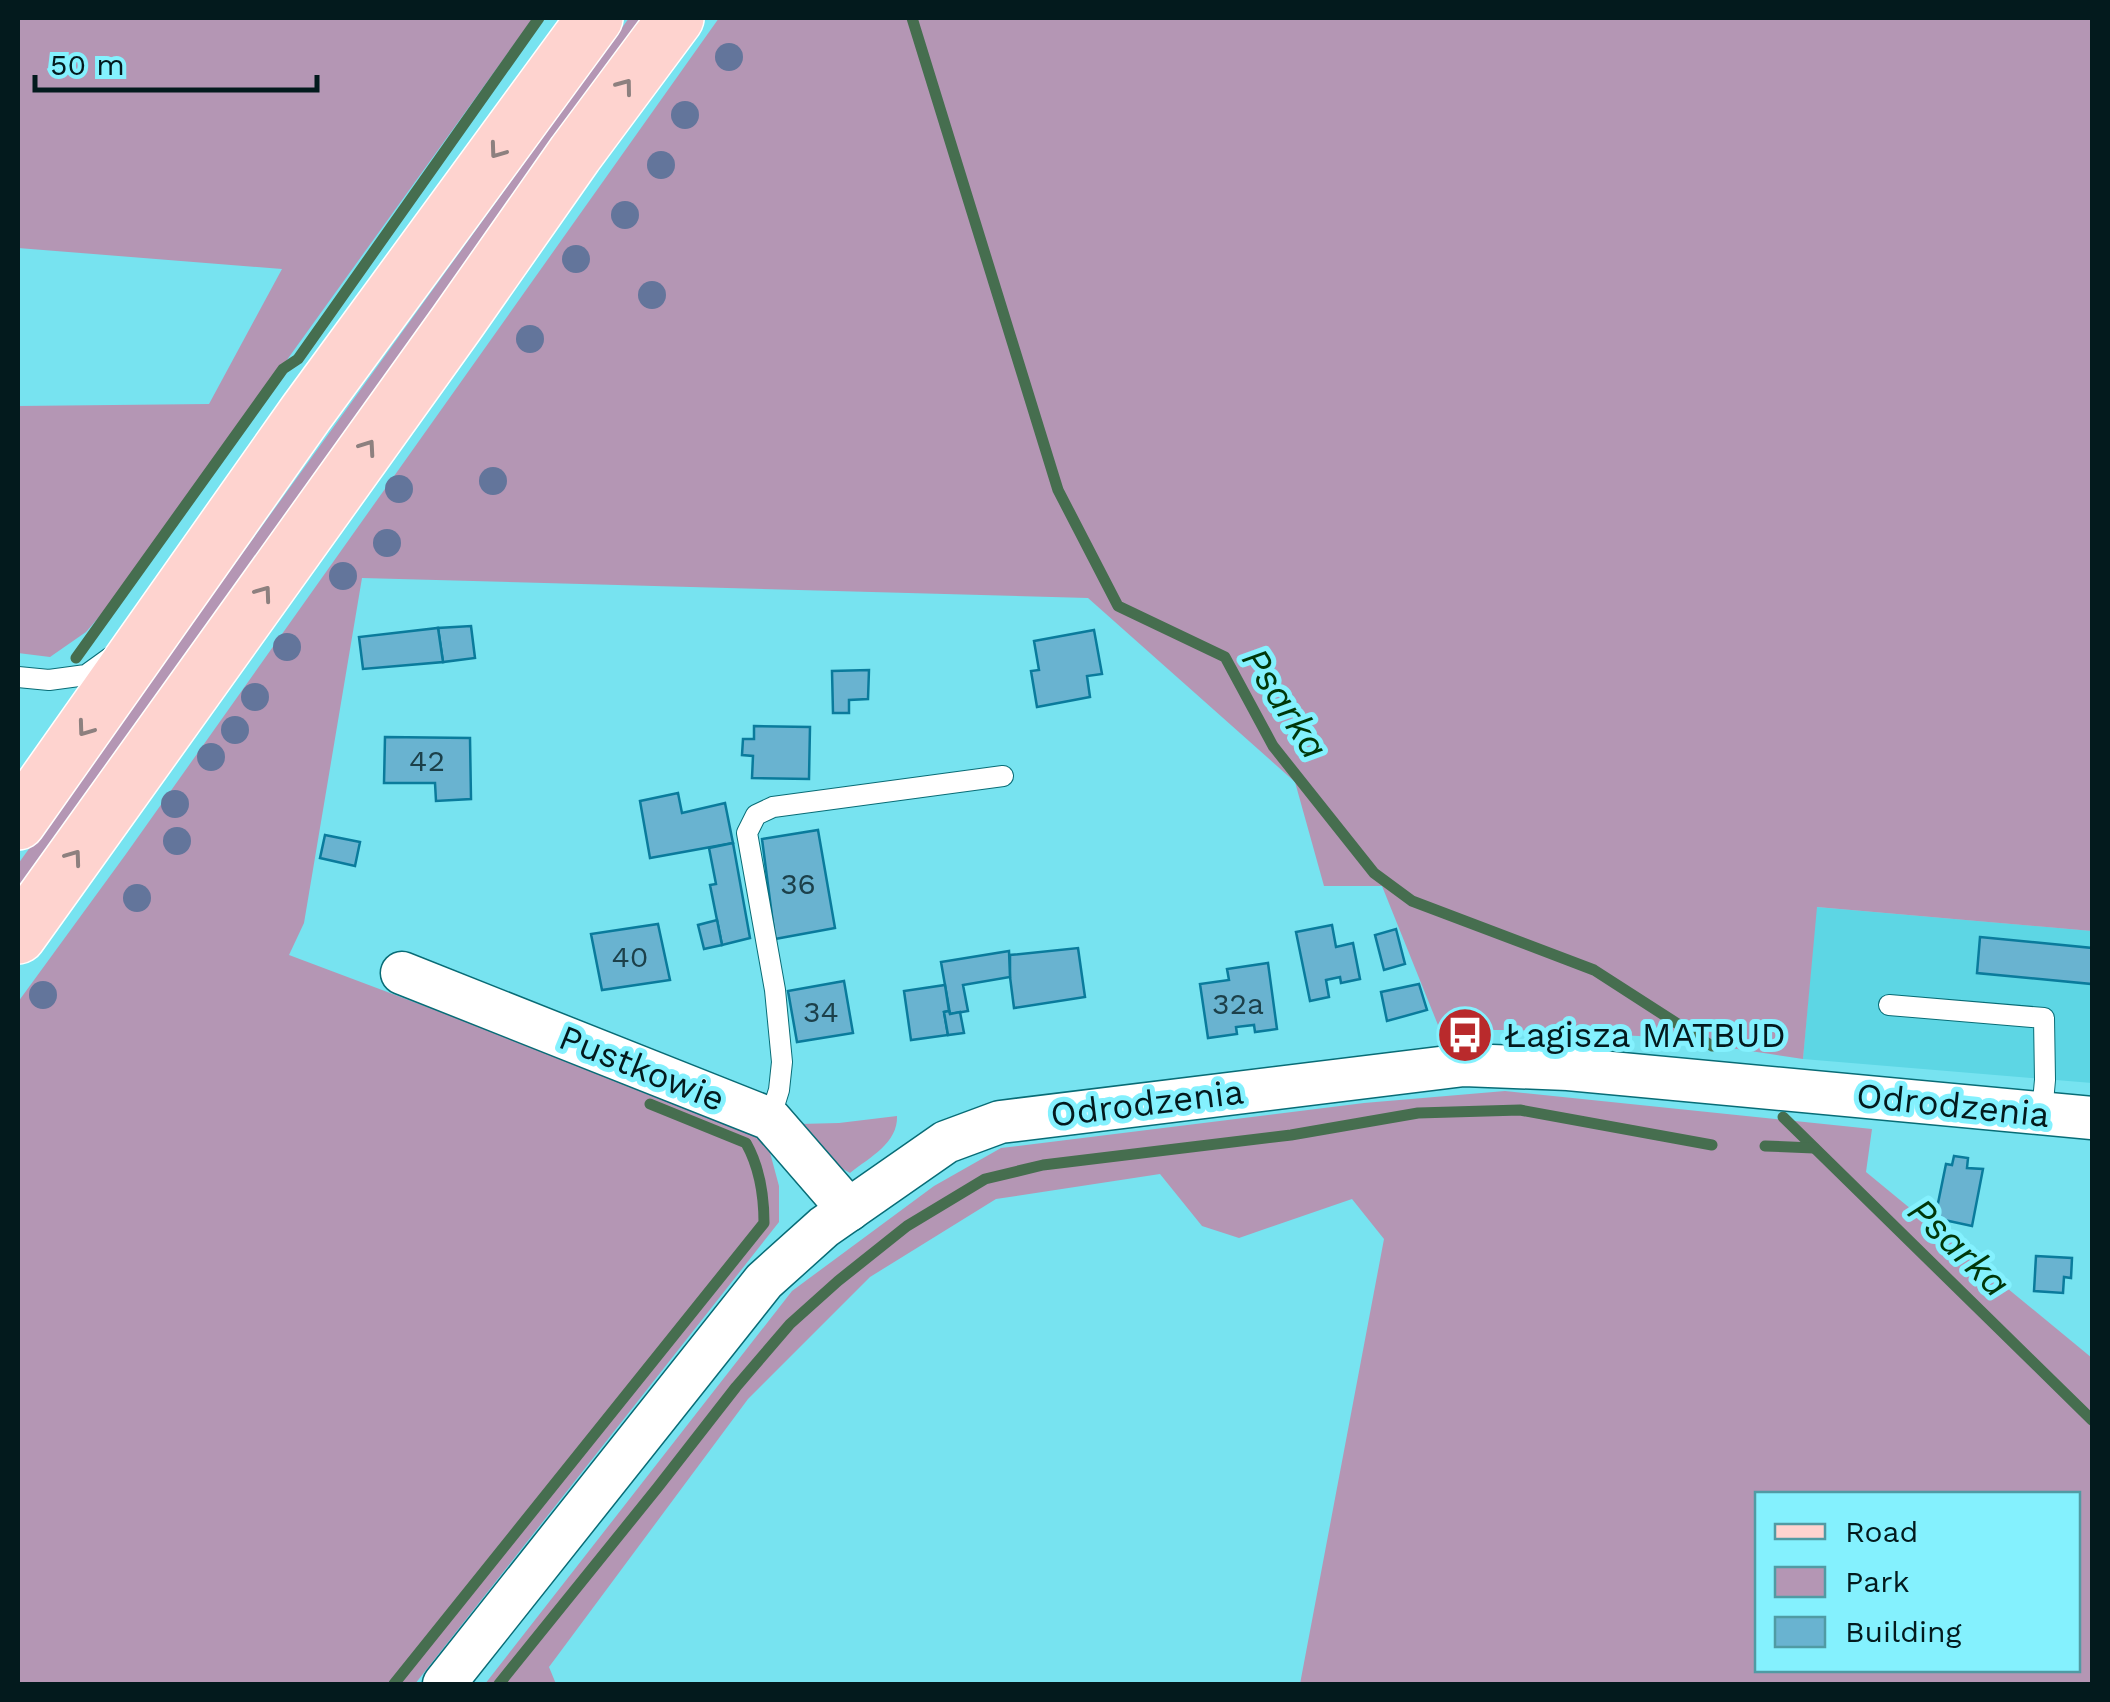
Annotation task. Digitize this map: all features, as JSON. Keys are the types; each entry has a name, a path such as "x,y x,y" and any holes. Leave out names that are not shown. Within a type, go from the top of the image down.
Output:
{"main road":[{"path":"18,822 317,398 596,18"},
{"path":"18,936 676,18"}],"street":[{"name":"Pustkowie","path":"402,973 770,1118 849,1210"},
{"name":"Odrodzenia","path":"444,1684 764,1281 824,1227 946,1142 1000,1122 1464,1065 1568,1068 2092,1118"}],"lane":[{"path":"18,677 49,680 86,675 162,621"},
{"path":"770,1118 782,1062 775,990 748,833 756,815 772,807 1004,776"},
{"path":"1889,1005 2044,1018 2042,1113"}],"shaded area":[{"path":"1816,907 2092,931 2092,1083 1803,1059"}],"green space":[{"path":"18,18 533,18 117,596 86,632 50,657 18,653 18,406 209,404 282,269 18,248"},
{"path":"629,18 652,18 18,900 18,864"},
{"path":"719,18 2092,18 2092,931 1817,907 1803,1059 1658,1037 1440,1030 1382,886 1324,886 1295,782 1088,598 362,578 304,923 289,955 765,1134 779,1186 779,1222 415,1684 18,1684 18,1002"},
{"path":"1505,1091 1872,1129 1866,1172 2092,1358 2092,1684 1300,1684 1384,1239 1352,1199 1239,1238 1202,1226 1160,1174 996,1199 870,1277 748,1399 549,1667 556,1684 485,1684 792,1291 934,1186 1001,1148 1364,1103"},
{"path":"897,1116 888,1142 850,1173 824,1158 799,1124 839,1123"}],"building":[{"path":"471,626 475,658 443,662 438,628"},
{"path":"438,628 443,662 363,669 359,637"},
{"path":"1094,630 1102,674 1087,676 1090,697 1037,707 1031,671 1039,670 1034,641"},
{"path":"869,670 868,699 849,700 849,713 833,713 832,671"},
{"path":"754,726 810,727 809,779 752,778 753,756 742,755 743,739 754,739"},
{"path":"385,737 470,738 471,799 436,801 435,783 384,783"},
{"path":"678,793 682,813 725,803 733,843 650,858 640,801"},
{"path":"818,830 835,928 775,939 762,839"},
{"path":"325,835 360,842 355,866 320,858"},
{"path":"733,843 750,938 722,945 710,885 716,884 709,848"},
{"path":"717,920 722,945 704,949 698,925"},
{"path":"658,924 670,980 602,990 591,934"},
{"path":"1332,925 1336,947 1353,943 1360,979 1341,983 1340,977 1326,980 1329,997 1310,1001 1296,932"},
{"path":"1396,929 1405,964 1384,970 1375,935"},
{"path":"1980,937 2092,948 2092,984 1977,973"},
{"path":"1078,948 1085,997 1014,1008 1010,955"},
{"path":"1009,951 1010,977 963,985 968,1011 950,1014 941,962"},
{"path":"1268,963 1277,1029 1255,1032 1254,1025 1236,1027 1237,1034 1208,1038 1200,984 1229,980 1227,969"},
{"path":"844,981 853,1033 797,1042 788,991"},
{"path":"1419,984 1427,1010 1387,1021 1381,992"},
{"path":"945,985 948,1035 911,1040 904,991"},
{"path":"944,1012 960,1012 964,1033 948,1035"},
{"path":"1954,1156 1968,1158 1967,1168 1983,1169 1972,1226 1935,1218 1946,1164 1952,1165"},
{"path":"2036,1256 2072,1258 2071,1278 2064,1277 2063,1293 2034,1291"}],"waterway":[{"path":"76,658 283,369 298,359 539,18"},
{"name":"Psarka","path":"912,18 1058,490 1118,606 1225,657 1273,746 1374,873 1412,901 1594,970 1712,1046"},
{"path":"394,1684 764,1223 760,1182 746,1143 650,1104"},
{"path":"499,1684 790,1324 907,1226 985,1179 1043,1165 1291,1135 1418,1113 1520,1110 1712,1145"},
{"name":"Psarka","path":"1783,1117 2092,1420"},
{"path":"1765,1146 1814,1148"}],"place":[{"name":"Łagisza MATBUD","path":"1465,1035"}]}
